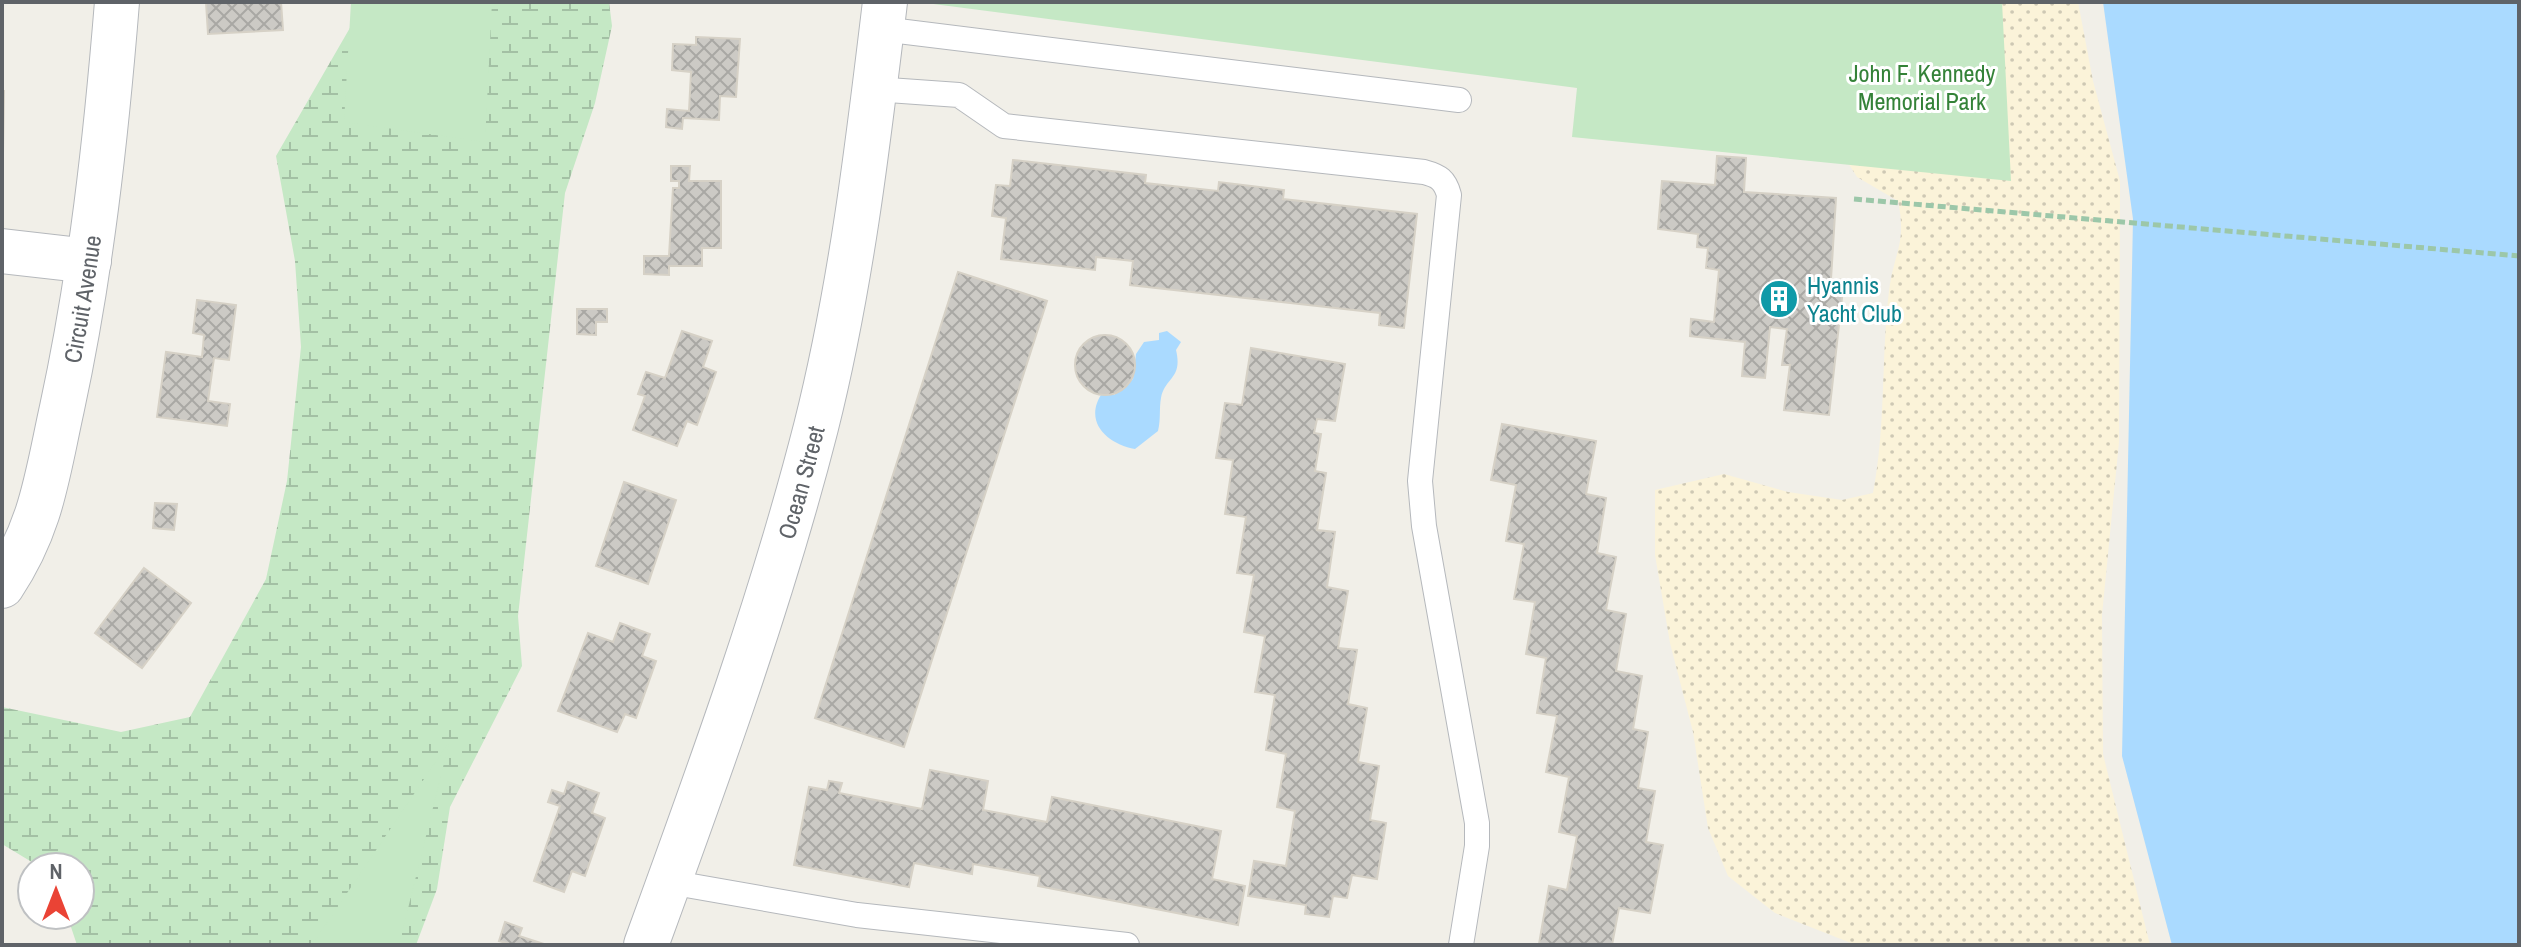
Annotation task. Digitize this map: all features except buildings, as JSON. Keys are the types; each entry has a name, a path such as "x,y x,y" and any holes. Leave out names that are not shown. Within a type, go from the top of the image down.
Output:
{"street":[{"name":"Circuit Avenue","path":"2,586 21,557 41,511 89,261 117,2"},
{"name":"Ocean Street","path":"646,945 728,715 816,427 838,329 883,15"},
{"path":"2,251 89,261"}],"lane":[{"path":"883,15 1459,100"},
{"path":"874,89 959,95 1004,126 1424,172 1438,176 1446,184 1449,195 1420,481 1424,526 1477,823 1477,846 1461,945"},
{"path":"669,882 857,915 1127,945"}],"path":[{"path":"1854,199 2519,256"}],"green space":[{"path":"351,2 492,2 485,142 344,122"},
{"path":"358,2 609,2 612,26 595,103 565,193 518,616 522,666 450,807 437,889 416,945 77,945 72,931 96,931 96,851 16,852 2,844 2,707 121,732 190,717 266,579 287,481 301,347 295,261 276,156 351,26"},
{"name":"John F. Kennedy Memorial Park","path":"918,2 2002,2 2011,181 1572,137 1577,88"},
{"path":"449,743 399,945 312,945 447,745"}],"sand":[{"path":"1852,2 2078,2 2093,81 2120,181 2119,442 2102,615 2103,754 2150,945 1856,945 1775,913 1728,876 1708,828 1693,732 1670,643 1655,555 1655,490 1724,474 1788,492 1842,500 1873,493 1880,443 1889,291 1901,227 1898,201 1857,177 1841,152"}],"water":[{"path":"2103,2 2519,2 2519,945 2172,945 2122,756 2133,219"},
{"path":"1167,331 1181,342 1176,350 1177,367 1161,398 1158,431 1135,449 1115,442 1101,430 1095,412 1097,403 1103,392 1114,395 1133,379 1136,354 1144,342 1159,340 1159,333"}],"place":[{"name":"Hyannis Yacht Club","path":"1779,299"}]}
